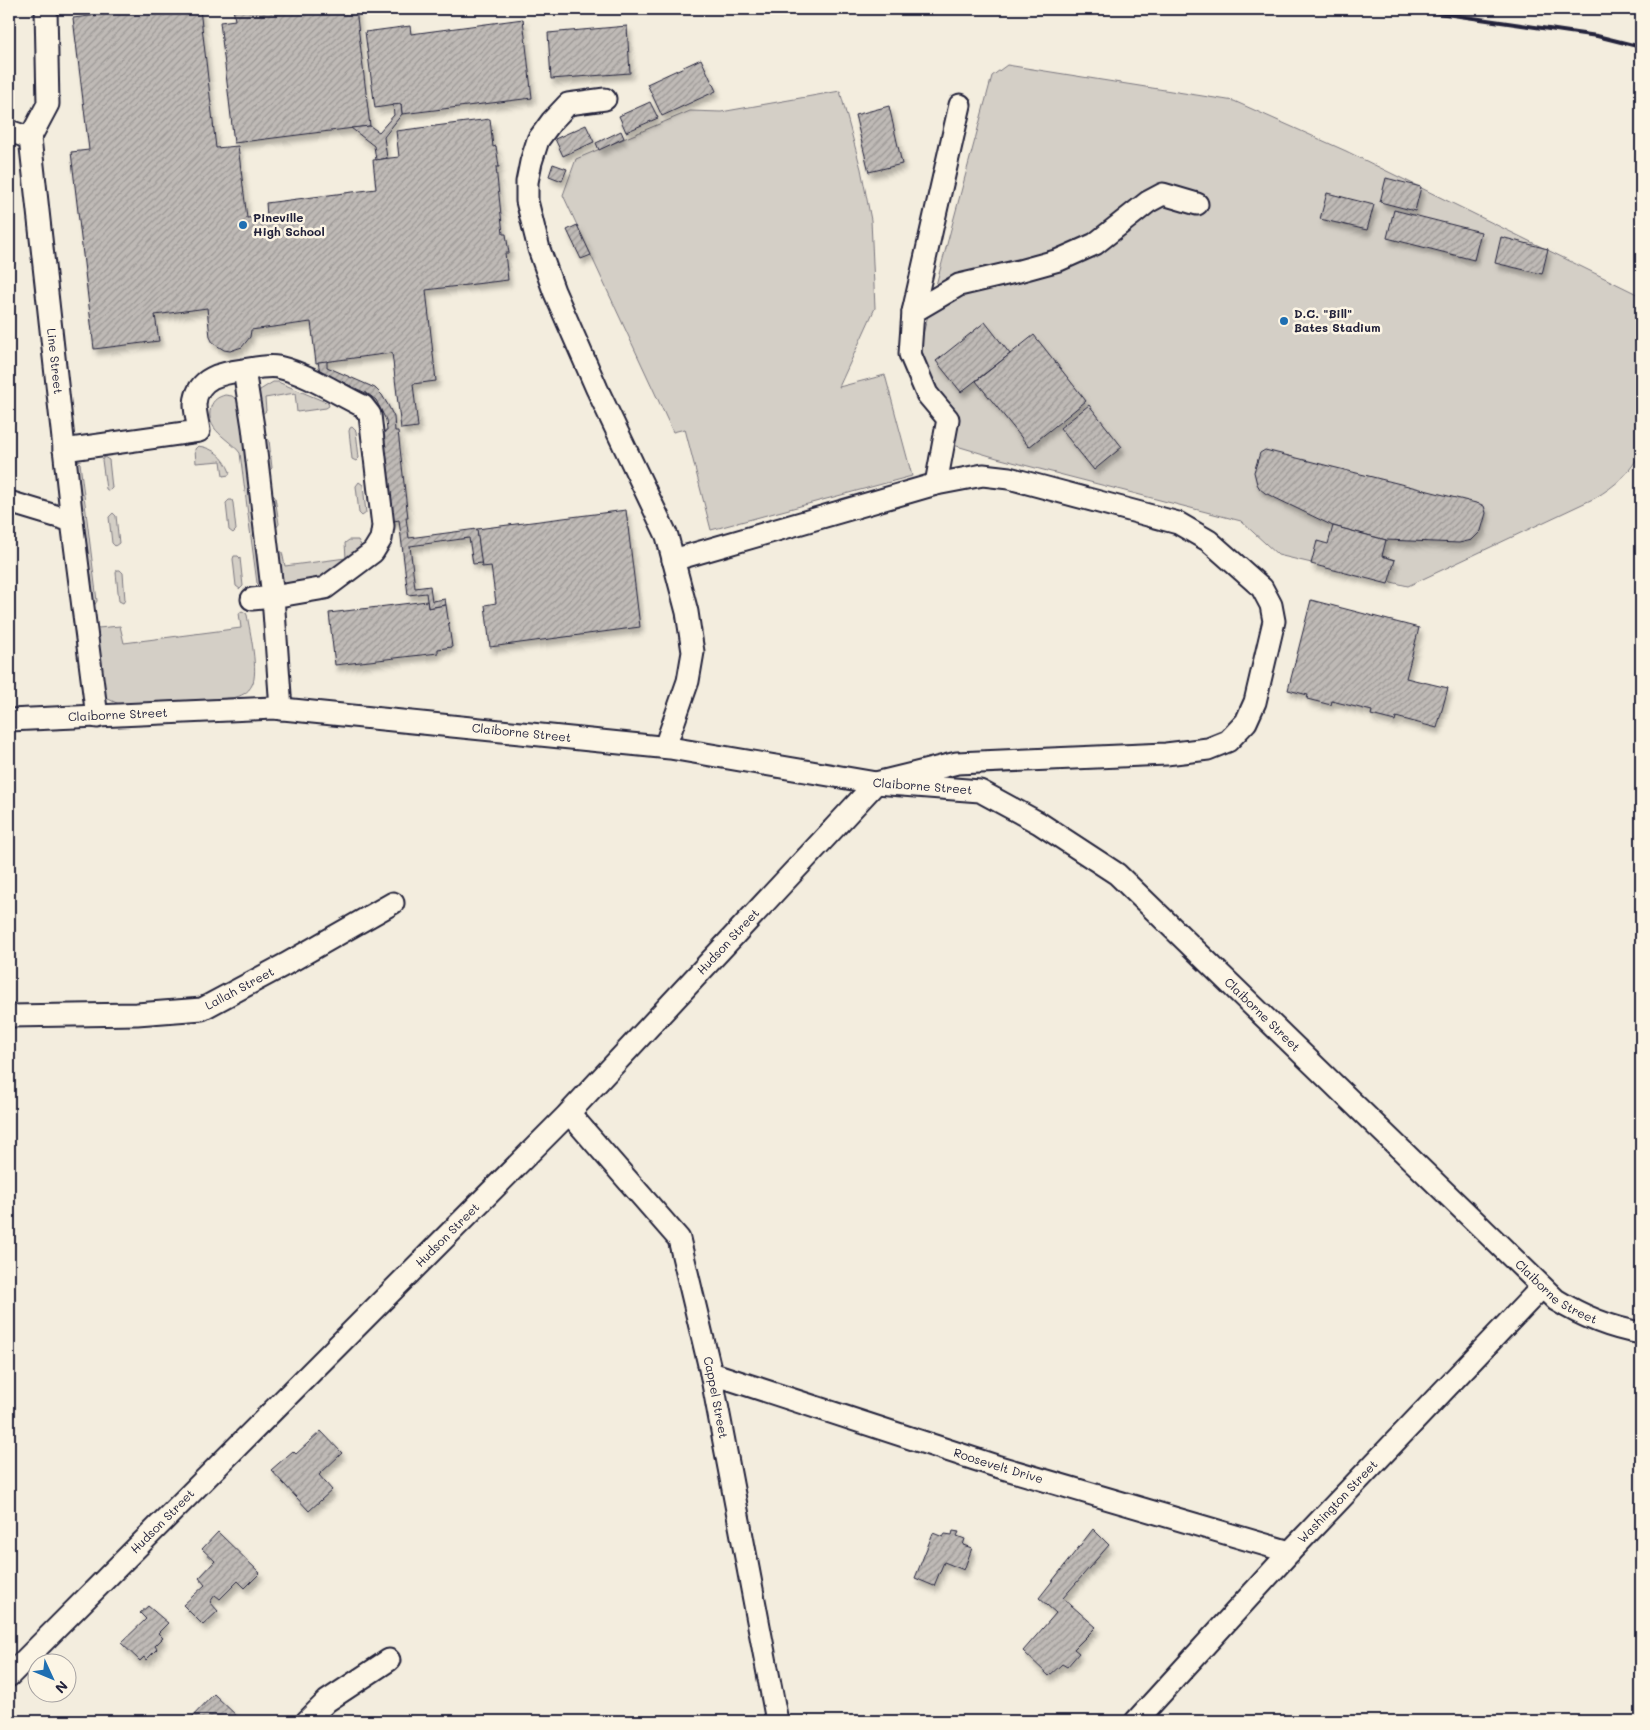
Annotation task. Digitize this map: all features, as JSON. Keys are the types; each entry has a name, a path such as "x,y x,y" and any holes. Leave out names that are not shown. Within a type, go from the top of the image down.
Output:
{"street":[{"path":"9,131 30,138 48,104 46,9"},
{"path":"605,99 568,104 552,121 538,140 531,162 527,182 527,201 539,248 554,291 597,389 666,536 687,612 693,652 688,681 665,747"},
{"path":"936,484 948,419 927,394 910,354 913,312 960,105"},
{"name":"Line Street","path":"30,138 72,521 97,717"},
{"path":"913,312 959,285 1059,260 1095,244 1148,202 1163,194 1197,204"},
{"path":"64,450 199,431 195,405 198,393 207,380 221,373 277,367 298,374 362,406 370,415 383,526 381,539 373,552 325,588 305,598 288,611 279,624 276,634"},
{"path":"248,394 252,385 260,376 277,367"},
{"path":"244,370 273,597 281,709"},
{"path":"216,376 238,381 248,394"},
{"path":"673,560 936,484 983,475 1010,478 1178,523 1209,541 1262,588 1271,604 1274,621 1255,702 1246,722 1228,741 1208,749 1166,754 957,763 876,783"},
{"path":"9,502 72,521"},
{"path":"252,599 325,588"},
{"name":"Claiborne Street","path":"9,720 273,708 665,747 876,783 980,792 1038,823 1117,874 1556,1300 1574,1311 1618,1328 1640,1333"},
{"name":"Hudson Street","path":"9,1676 569,1112 876,783"},
{"name":"Lallah Street","path":"9,1016 137,1014 202,1009 286,964 393,902"},
{"name":"Cappel Street","path":"569,1112 679,1239 711,1373 777,1721"},
{"name":"Washington Street","path":"1136,1721 1290,1552 1542,1287"},
{"name":"Roosevelt Drive","path":"711,1373 996,1466 1290,1552"},
{"path":"307,1721 327,1701 389,1660"}],"shaded area":[{"name":"D.C. \"Bill\" Bates Stadium","path":"1007,65 1234,101 1346,151 1641,296 1641,450 1633,465 1616,483 1595,498 1408,586 1278,555 1241,521 997,458 950,444 957,412 938,392 920,345 992,76"},
{"path":"840,91 861,169 871,220 875,308 839,387 885,375 912,476 711,530 685,429 673,432 563,195 576,159 690,111 721,112"},
{"path":"273,382 278,382 328,403 329,406 297,412 295,393 265,398 266,411 261,415 256,400 260,390"},
{"path":"225,395 232,396 239,401 263,585 260,586 257,583 240,453 214,428 211,422 210,415 213,402"},
{"path":"352,427 356,431 359,458 356,461 352,459 349,431"},
{"path":"264,438 269,440 272,468 269,471 266,470"},
{"path":"198,446 218,454 228,467 229,475 223,476 221,461 196,463 195,449"},
{"path":"104,457 109,460 112,488 109,491 106,489 102,460"},
{"path":"78,461 80,463 97,601 93,607 73,463"},
{"path":"359,482 363,485 366,513 362,516 359,513 356,486"},
{"path":"272,494 275,497 279,524 276,528 274,527 270,495"},
{"path":"232,500 233,503 236,530 233,533 229,530 226,503"},
{"path":"113,513 116,516 119,543 115,546 112,543 109,517"},
{"path":"349,540 358,540 362,547 327,576 318,580 279,585 277,550 282,552 285,566 346,558 345,543"},
{"path":"234,556 240,558 243,586 240,589 236,586"},
{"path":"117,570 123,573 125,600 123,603 119,601"},
{"path":"242,611 247,615 255,671 252,685 244,694 233,698 119,704 108,699 103,693 96,630 98,628 120,626 124,643 241,628 239,613"}],"building":[{"name":"Pineville High School","path":"148,9 200,9 216,148 238,146 247,218 267,216 266,203 376,189 373,160 399,157 396,131 490,119 493,147 496,146 499,167 496,167 503,234 506,234 509,253 505,253 508,280 426,290 436,381 413,384 418,427 401,429 392,353 316,363 311,322 251,330 250,337 242,347 230,351 224,350 213,343 210,337 207,308 155,315 159,341 94,349 71,152 89,150 73,18"},
{"path":"233,9 356,9 370,126 234,143 220,22 235,20"},
{"path":"523,19 532,98 402,114 401,104 375,108 365,32 410,26 411,34"},
{"path":"627,26 630,73 551,79 548,33"},
{"path":"701,59 716,91 662,116 647,84"},
{"path":"650,102 658,118 626,132 619,116"},
{"path":"401,104 402,114 384,137 387,158 376,160 374,146 351,128 370,126 379,132 394,115 393,105"},
{"path":"889,106 902,164 869,172 855,115"},
{"path":"586,125 594,142 563,156 555,139"},
{"path":"621,131 624,138 599,150 596,143"},
{"path":"553,164 567,169 562,181 549,176"},
{"path":"1386,178 1421,187 1415,211 1380,202"},
{"path":"1327,193 1374,205 1367,230 1320,219"},
{"path":"1394,210 1481,232 1474,260 1387,238"},
{"path":"577,225 591,255 581,259 567,230"},
{"path":"1501,237 1548,249 1542,274 1495,263"},
{"path":"985,322 1010,354 961,392 936,361"},
{"path":"1034,335 1086,401 1029,447 976,381"},
{"path":"327,361 327,367 375,388 382,395 394,417 395,431 398,431 409,538 477,529 482,563 473,564 469,538 410,546 415,588 430,586 432,601 445,599 446,605 428,608 426,593 408,595 399,520 389,522 378,432 387,431 386,420 376,400 368,394 320,372 318,362"},
{"path":"1089,405 1122,447 1094,470 1060,428"},
{"path":"1265,450 1480,504 1484,506 1486,513 1481,531 1472,540 1459,543 1386,540 1333,526 1260,489 1254,472 1260,453"},
{"path":"626,510 640,627 490,647 485,605 496,603 491,566 482,567 477,529"},
{"path":"1333,526 1386,540 1382,556 1395,560 1388,584 1311,564 1317,541 1328,544"},
{"path":"1311,600 1419,628 1406,678 1448,688 1437,728 1396,717 1395,721 1371,715 1372,711 1332,701 1331,705 1307,699 1308,695 1288,690"},
{"path":"427,601 428,608 446,605 452,647 438,649 438,653 335,665 329,613"},
{"path":"321,1431 342,1453 319,1475 332,1490 309,1511 271,1470 293,1451 296,1454"},
{"path":"1093,1529 1109,1545 1063,1598 1096,1627 1074,1649 1079,1653 1067,1667 1062,1664 1049,1676 1023,1651 1056,1613 1039,1598"},
{"path":"953,1531 959,1532 957,1536 965,1539 963,1545 972,1548 964,1570 944,1562 934,1586 915,1578 933,1533 943,1537 945,1534 952,1535"},
{"path":"218,1532 260,1573 245,1588 238,1581 220,1599 215,1595 210,1602 218,1611 203,1625 183,1605 205,1585 199,1578 215,1561 202,1549"},
{"path":"148,1606 168,1623 158,1633 163,1638 155,1646 157,1649 146,1660 144,1657 140,1661 121,1643 146,1619 140,1613"},
{"path":"214,1694 239,1718 236,1721 188,1721"}],"railway":[{"path":"1411,9 1597,36 1641,47"}],"place":[{"name":"Pineville High School","path":"243,225"},
{"name":"D.C. \"Bill\" Bates Stadium","path":"1284,321"}]}
